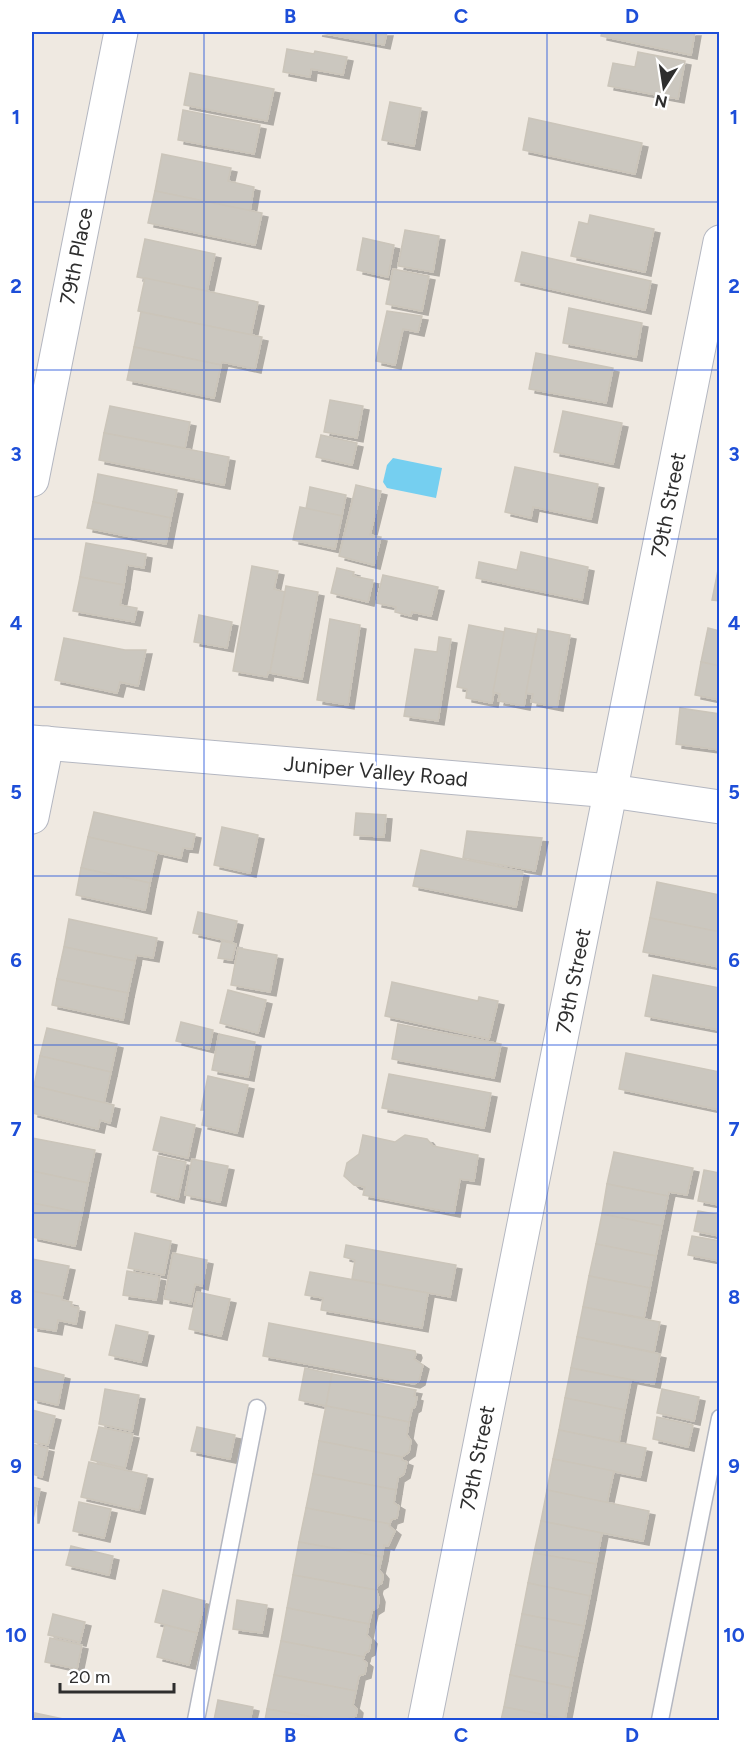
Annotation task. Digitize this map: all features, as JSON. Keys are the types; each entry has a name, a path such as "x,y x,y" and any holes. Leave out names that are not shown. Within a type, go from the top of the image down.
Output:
{"street":[{"name":"79th Place","path":"32,480 121,32"},
{"name":"79th Street","path":"425,1720 720,242"},
{"name":"Juniper Valley Road","path":"39,743 611,791 720,807"},
{"path":"32,817 39,743"}],"lane":[{"path":"196,1720 257,1408"},
{"path":"660,1720 720,1418"}],"water":[{"path":"393,458 442,468 436,498 387,488 383,482 387,465"}],"building":[{"path":"316,32 387,32 384,45"},
{"path":"602,32 695,32 691,55 601,36"},
{"path":"287,49 347,57 343,75 311,69 310,77 283,72"},
{"path":"638,52 685,61 678,99 608,86 613,63 635,67"},
{"path":"190,73 274,89 267,121 184,105"},
{"path":"390,102 421,108 414,146 382,140"},
{"path":"183,110 260,125 254,154 178,140"},
{"path":"529,118 642,143 635,174 523,150"},
{"path":"162,154 231,168 228,181 254,187 250,211 155,191"},
{"path":"155,191 262,213 255,245 148,223"},
{"path":"590,215 654,229 645,272 571,256 579,222 588,224"},
{"path":"405,230 439,236 433,272 398,266"},
{"path":"363,238 394,245 388,277 357,270"},
{"path":"145,239 215,254 207,291 137,277"},
{"path":"522,252 651,281 645,310 515,281"},
{"path":"393,269 429,276 422,311 386,304"},
{"path":"145,278 258,302 251,335 138,311"},
{"path":"569,308 642,323 636,357 563,343"},
{"path":"387,311 422,316 418,332 403,329 395,365 376,361"},
{"path":"141,312 262,337 255,369 222,362 221,365 134,347"},
{"path":"134,347 221,365 214,398 127,380"},
{"path":"536,353 613,368 606,403 529,389"},
{"path":"330,400 363,406 357,438 324,432"},
{"path":"110,406 190,422 185,448 104,433"},
{"path":"563,411 622,423 613,464 554,452"},
{"path":"104,433 229,457 224,485 99,460"},
{"path":"321,435 357,443 352,465 316,457"},
{"path":"515,467 598,484 591,519 533,507 531,518 505,512"},
{"path":"98,474 177,490 171,518 93,502"},
{"path":"356,485 381,491 370,535 381,537 374,565 339,556"},
{"path":"310,487 346,495 342,516 306,509"},
{"path":"93,502 171,518 166,544 87,528"},
{"path":"300,507 342,516 335,549 293,540"},
{"path":"86,543 146,554 144,568 127,565 124,585 80,577"},
{"path":"521,552 588,567 582,600 476,578 479,562 517,570"},
{"path":"720,560 720,601 712,600"},
{"path":"252,566 278,571 274,589 285,592 270,673 268,672 267,677 233,671"},
{"path":"337,568 354,572 353,576 373,580 368,602 331,593"},
{"path":"383,575 438,587 431,616 412,612 411,616 395,612 396,607 376,603"},
{"path":"80,577 124,585 120,605 137,608 134,622 73,611"},
{"path":"286,586 318,592 302,679 270,673"},
{"path":"199,615 232,622 227,648 194,642"},
{"path":"330,619 360,625 348,705 317,700"},
{"path":"469,625 505,632 492,703 466,698 467,689 457,687"},
{"path":"505,628 537,634 524,706 498,701 500,694 493,692"},
{"path":"708,628 720,631 720,666 701,662"},
{"path":"538,629 570,635 557,707 531,702 533,694 526,693"},
{"path":"439,637 451,639 438,721 404,716 415,649 437,652"},
{"path":"64,638 125,650 146,650 138,686 120,682 117,693 55,680"},
{"path":"701,662 720,666 720,700 695,695"},
{"path":"680,708 720,714 720,750 676,744"},
{"path":"94,812 195,834 192,849 183,848 181,858 88,837"},
{"path":"356,813 386,815 384,837 354,835"},
{"path":"222,827 258,835 250,873 214,865"},
{"path":"467,831 542,838 535,871 463,858"},
{"path":"88,837 157,852 150,883 81,868"},
{"path":"421,850 523,872 516,907 413,886"},
{"path":"81,868 150,883 145,910 76,895"},
{"path":"657,882 720,895 720,932 650,918"},
{"path":"198,912 237,921 232,942 193,933"},
{"path":"650,918 720,932 720,967 643,952"},
{"path":"69,919 157,938 153,958 136,955 135,961 64,947"},
{"path":"222,941 236,944 232,960 218,958"},
{"path":"64,947 135,961 128,993 57,979"},
{"path":"238,948 277,955 270,992 231,985"},
{"path":"653,975 720,988 720,1030 645,1016"},
{"path":"57,979 128,993 123,1020 52,1005"},
{"path":"392,982 478,1001 479,997 498,1001 489,1039 385,1016"},
{"path":"228,990 266,1000 258,1033 220,1023"},
{"path":"181,1022 213,1030 209,1049 176,1041"},
{"path":"398,1024 501,1044 494,1078 392,1059"},
{"path":"47,1028 117,1044 111,1072 40,1056"},
{"path":"219,1034 255,1042 248,1077 212,1070"},
{"path":"626,1053 720,1072 720,1110 619,1089"},
{"path":"40,1056 111,1072 104,1103 34,1086"},
{"path":"389,1074 491,1093 484,1128 382,1108"},
{"path":"208,1076 248,1085 237,1133 202,1125 205,1110 201,1110"},
{"path":"34,1086 114,1105 110,1123 100,1120 98,1129 32,1113"},
{"path":"161,1117 195,1125 188,1158 153,1150"},
{"path":"363,1135 395,1142 405,1135 427,1139 433,1146 478,1155 474,1181 460,1179 454,1213 363,1195 365,1187 354,1185 344,1176 347,1163 359,1154"},
{"path":"32,1138 95,1150 88,1183 32,1171"},
{"path":"614,1152 693,1168 687,1195 669,1192 668,1196 607,1184"},
{"path":"158,1156 186,1162 178,1199 151,1192"},
{"path":"192,1159 228,1166 220,1202 185,1195"},
{"path":"704,1170 720,1173 720,1205 698,1201"},
{"path":"32,1171 88,1183 82,1213 32,1203"},
{"path":"607,1184 668,1196 662,1226 602,1214"},
{"path":"32,1203 82,1213 75,1246 32,1237"},
{"path":"698,1211 720,1215 720,1236 694,1231"},
{"path":"602,1214 662,1226 656,1256 596,1244"},
{"path":"135,1233 171,1241 164,1275 128,1268"},
{"path":"692,1236 720,1241 720,1261 688,1255"},
{"path":"596,1244 656,1256 650,1288 589,1276"},
{"path":"346,1245 456,1265 450,1297 352,1279 355,1260 344,1257"},
{"path":"173,1253 207,1260 202,1286 195,1284 191,1304 164,1299"},
{"path":"32,1259 69,1266 62,1297 32,1291"},
{"path":"127,1271 160,1277 156,1300 123,1295"},
{"path":"310,1272 428,1293 422,1328 321,1310 323,1298 305,1295"},
{"path":"589,1276 650,1288 644,1318 583,1307"},
{"path":"32,1291 62,1297 62,1300 72,1302 71,1306 79,1308 76,1324 58,1320 56,1331 32,1327"},
{"path":"197,1292 230,1299 221,1336 189,1329"},
{"path":"583,1307 660,1322 654,1352 577,1337"},
{"path":"269,1323 415,1351 414,1359 423,1365 419,1381 414,1384 263,1356"},
{"path":"116,1325 148,1332 141,1362 109,1355"},
{"path":"577,1337 660,1354 654,1384 571,1368"},
{"path":"32,1367 64,1375 58,1405 32,1399"},
{"path":"305,1368 332,1374 326,1406 299,1400"},
{"path":"571,1368 631,1380 625,1410 565,1398"},
{"path":"332,1374 416,1390 415,1407 412,1409 409,1422 326,1406"},
{"path":"105,1389 139,1395 132,1431 99,1424"},
{"path":"662,1389 699,1397 694,1421 657,1413"},
{"path":"565,1398 625,1410 619,1442 559,1430"},
{"path":"326,1406 409,1422 407,1435 411,1441 409,1452 402,1457 319,1441"},
{"path":"32,1410 55,1416 48,1445 32,1442"},
{"path":"657,1417 693,1425 688,1447 653,1439"},
{"path":"99,1427 133,1434 125,1468 91,1460"},
{"path":"197,1427 235,1435 230,1459 191,1451"},
{"path":"559,1430 646,1448 640,1477 553,1459"},
{"path":"319,1441 402,1457 402,1460 407,1462 404,1474 398,1478 396,1490 313,1474"},
{"path":"32,1444 48,1448 42,1477 32,1474"},
{"path":"553,1459 614,1471 607,1503 547,1490"},
{"path":"89,1462 147,1475 139,1510 81,1497"},
{"path":"313,1474 396,1490 394,1503 399,1506 397,1518 391,1520 390,1524 306,1508"},
{"path":"32,1487 40,1489 33,1519 32,1519"},
{"path":"547,1490 649,1511 643,1541 541,1521"},
{"path":"79,1502 111,1509 104,1538 73,1531"},
{"path":"306,1508 390,1524 389,1526 395,1531 388,1546 384,1545 382,1557 299,1542"},
{"path":"541,1521 602,1533 596,1564 534,1553"},
{"path":"299,1542 382,1557 379,1570 383,1575 382,1583 377,1586 376,1590 293,1575"},
{"path":"71,1546 113,1556 109,1575 66,1565"},
{"path":"534,1553 596,1564 590,1596 528,1583"},
{"path":"293,1575 376,1590 379,1598 378,1607 372,1611 369,1624 287,1608"},
{"path":"528,1583 590,1596 584,1626 522,1614"},
{"path":"163,1590 205,1601 197,1633 155,1622"},
{"path":"237,1600 267,1605 262,1633 233,1629"},
{"path":"287,1608 369,1624 367,1635 371,1640 369,1651 364,1657 281,1641"},
{"path":"53,1614 85,1622 80,1642 48,1635"},
{"path":"522,1614 584,1626 577,1658 516,1645"},
{"path":"165,1625 197,1633 189,1665 157,1657"},
{"path":"50,1638 82,1645 77,1669 45,1662"},
{"path":"281,1641 364,1657 363,1660 367,1663 365,1674 359,1676 356,1691 274,1675"},
{"path":"516,1645 577,1658 571,1688 510,1675"},
{"path":"274,1675 356,1691 353,1705 357,1709 356,1716 349,1720 330,1720 267,1709"},
{"path":"510,1675 571,1688 565,1719 504,1707"},
{"path":"218,1700 253,1707 250,1720 214,1720"},
{"path":"504,1707 565,1719 565,1720 501,1720"},
{"path":"267,1709 330,1720 265,1720"},
{"path":"35,1713 68,1720 34,1720"}]}
